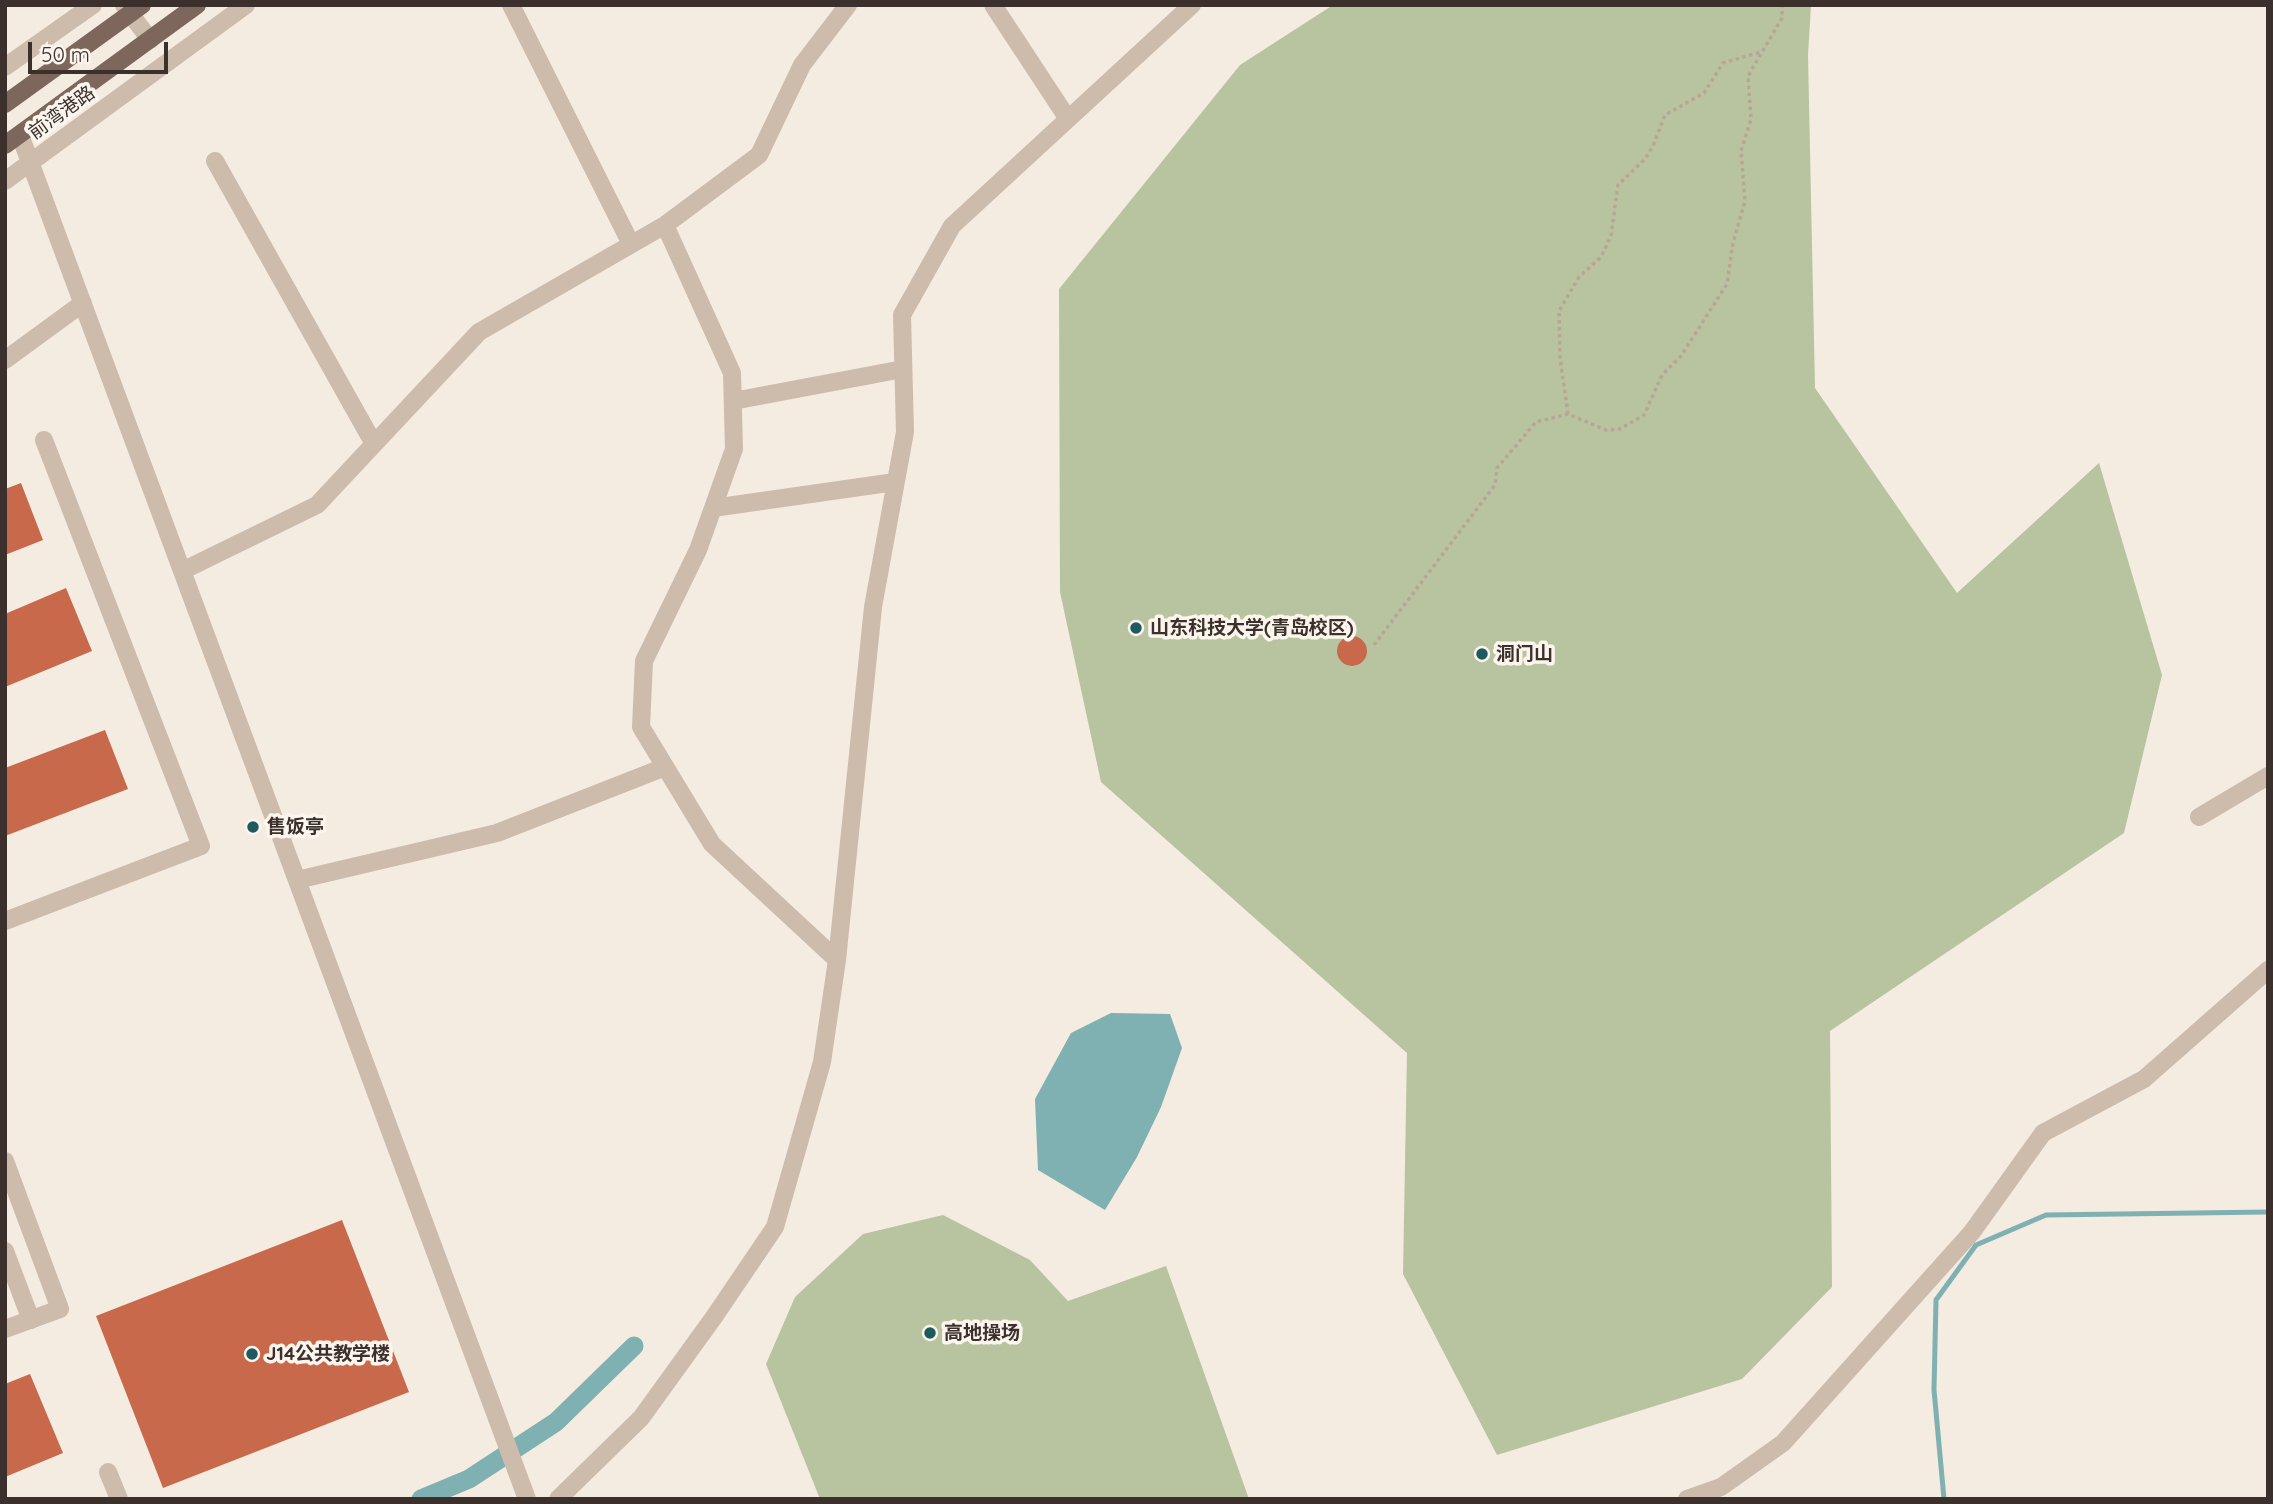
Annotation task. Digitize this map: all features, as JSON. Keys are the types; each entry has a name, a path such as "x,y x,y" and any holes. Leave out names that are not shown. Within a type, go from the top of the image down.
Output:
{"main road":[{"name":"前湾港路","path":"13,140 197,5"},
{"path":"5,104 132,8"}],"street":[{"path":"5,67 93,5"},
{"name":"前湾港路","path":"5,181 246,5"},
{"path":"511,5 631,244"},
{"path":"182,571 317,505 479,332 665,225 759,155 803,65 848,5"},
{"path":"558,1499 640,1418 714,1317 775,1227 822,1062 837,960 873,607 905,432 902,314 952,226 1192,5"},
{"path":"132,8 150,40"},
{"path":"1003,9 1068,119"},
{"path":"13,140 30,162 527,1499"},
{"path":"215,161 374,444"},
{"path":"665,225 732,373 734,449 698,550 644,661 640,727 712,844 837,960"},
{"path":"5,360 83,303"},
{"path":"733,401 903,369"},
{"path":"5,921 201,846 44,440"},
{"path":"713,508 895,482"},
{"path":"297,880 496,833 665,767"},
{"path":"2199,817 2268,776"},
{"path":"1687,1499 1721,1487 1783,1443 1972,1233 2043,1133 2144,1079 2268,970"},
{"path":"5,1161 60,1309 5,1329"},
{"path":"5,1251 32,1320"},
{"path":"108,1472 119,1499"}],"path":[{"path":"1374,645 1495,485 1497,468 1536,422 1568,414 1606,430 1620,429 1644,415 1662,375 1681,356 1727,284 1733,243 1745,201 1741,151 1751,119 1748,76 1782,19 1782,5"},
{"path":"1568,414 1560,358 1559,311 1579,277 1601,257 1611,236 1618,185 1645,159 1665,115 1704,93 1723,63 1761,52"}],"green space":[{"path":"1333,5 1811,5 1808,55 1815,388 1957,593 2099,463 2162,675 2124,833 1830,1031 1832,1287 1742,1379 1497,1455 1403,1274 1407,1053 1101,782 1060,592 1059,289 1240,65"},
{"name":"高地操场","path":"943,1215 1030,1260 1068,1301 1166,1266 1249,1499 820,1499 766,1364 795,1297 863,1234"}],"water":[{"path":"1111,1013 1170,1014 1182,1048 1161,1107 1137,1157 1105,1210 1038,1170 1035,1099 1071,1033"}],"building":[{"path":"21,483 43,540 5,555 5,489"},
{"path":"66,588 92,651 5,687 5,614"},
{"path":"1352,636 1363,640 1367,651 1363,662 1352,666 1341,662 1337,651 1341,640"},
{"path":"105,730 128,789 5,836 5,768"},
{"name":"J14公共教学楼","path":"342,1220 409,1392 163,1488 96,1316"},
{"path":"30,1374 63,1453 5,1477 5,1384"}],"waterway":[{"path":"1944,1499 1934,1390 1936,1300 1976,1245 2046,1215 2268,1212"},
{"path":"421,1499 469,1479 556,1422 634,1346"}],"place":[{"name":"山东科技大学(青岛校区)","path":"1136,628"},
{"name":"洞门山","path":"1482,654"},
{"name":"售饭亭","path":"253,827"},
{"name":"高地操场","path":"930,1333"},
{"name":"J14公共教学楼","path":"252,1354"}]}
